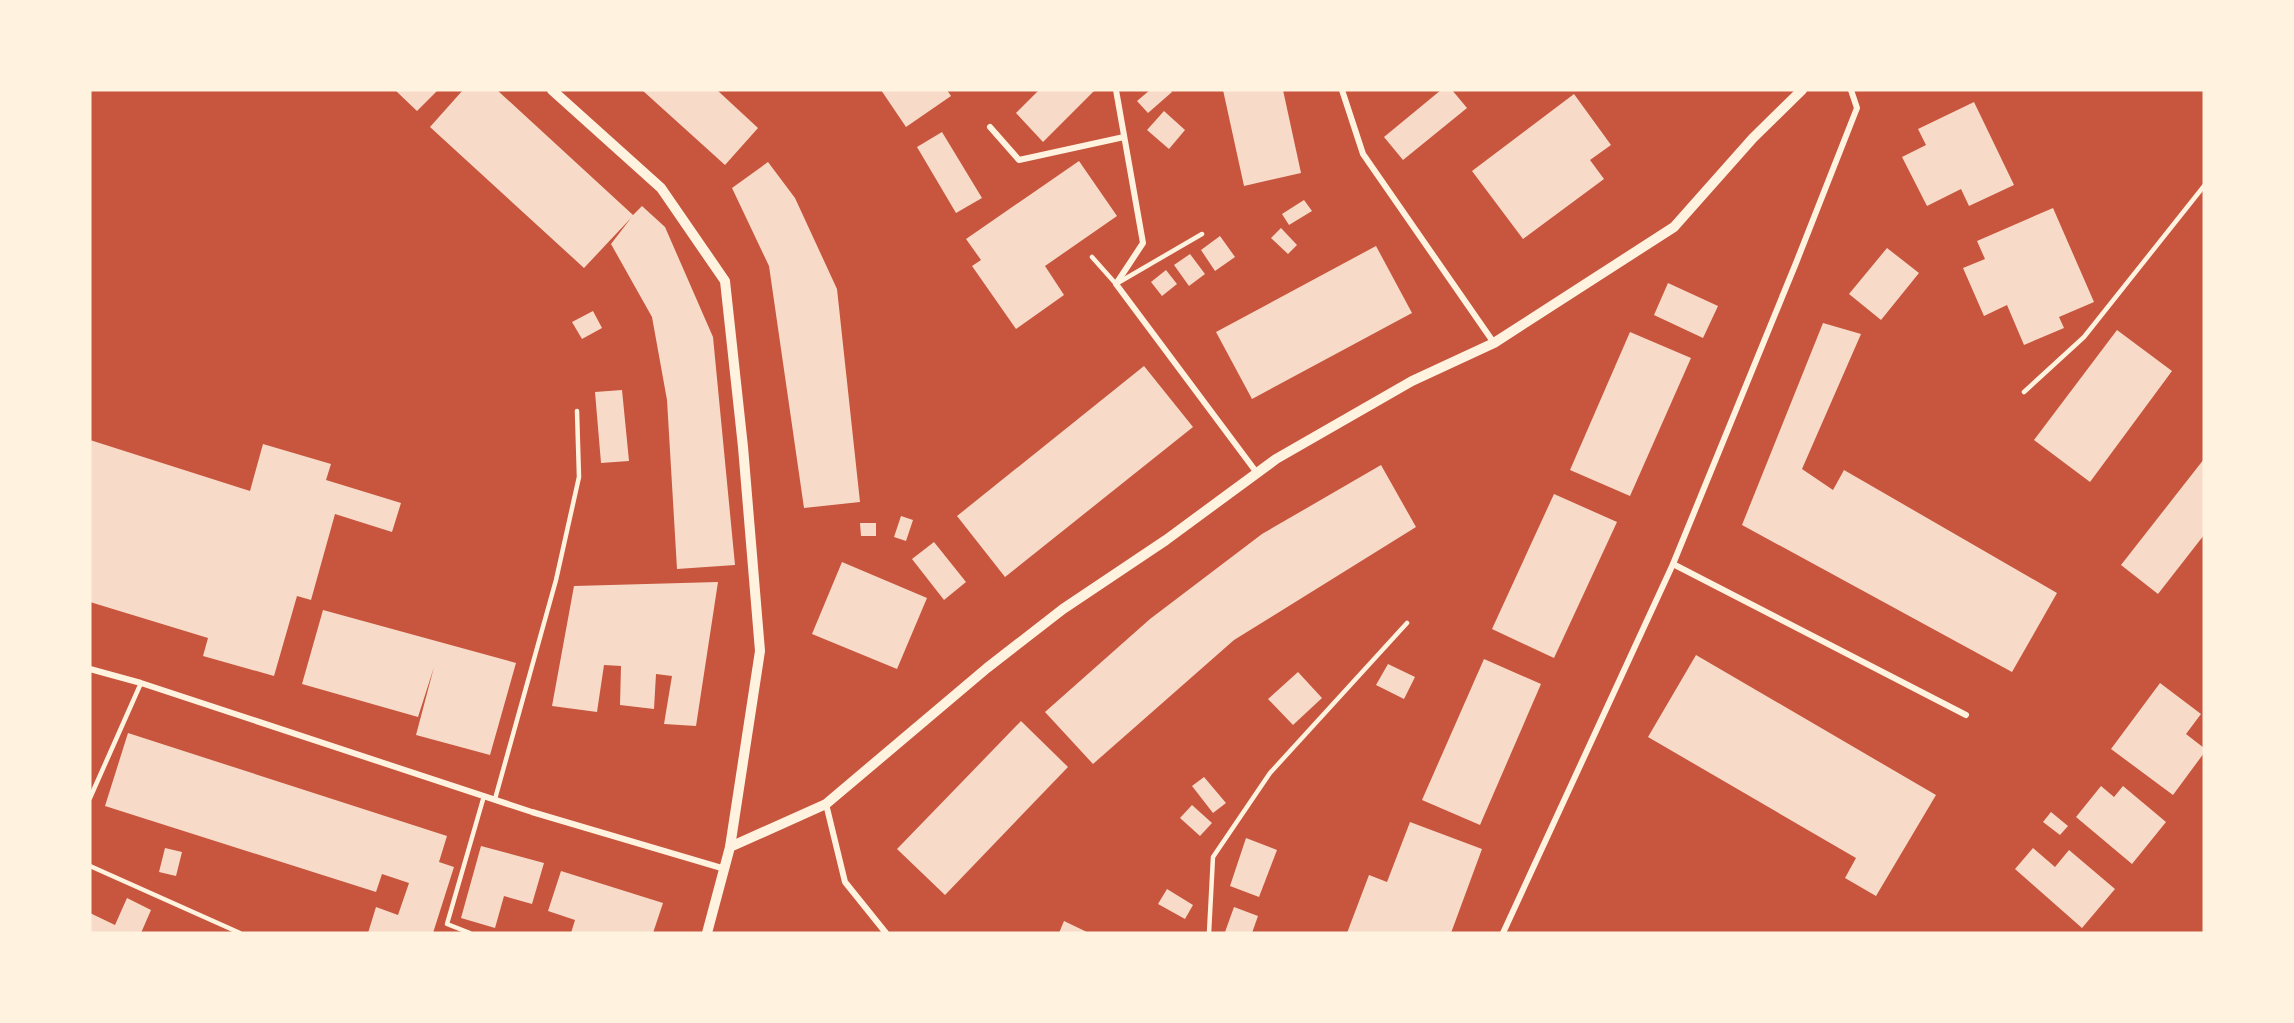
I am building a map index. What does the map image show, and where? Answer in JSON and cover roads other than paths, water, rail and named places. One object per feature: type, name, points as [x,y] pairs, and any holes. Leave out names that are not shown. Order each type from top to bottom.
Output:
[{"type":"street","points":[[552,90],[661,188],[725,281],[743,447],[760,651],[730,847],[707,933]]},
{"type":"street","points":[[1116,90],[1143,243],[1116,284],[1257,473]]},
{"type":"street","points":[[1342,90],[1363,154],[1494,343]]},
{"type":"street","points":[[730,847],[826,804],[987,668],[1063,609],[1166,540],[1276,459],[1412,381],[1494,343],[1674,227],[1753,138],[1802,90]]},
{"type":"street","points":[[1503,933],[1672,564],[1857,108],[1851,90]]},
{"type":"street","points":[[990,127],[1019,160],[1124,136]]},
{"type":"street","points":[[1672,564],[1966,715]]},
{"type":"street","points":[[90,669],[141,683],[495,800],[725,869]]},
{"type":"street","points":[[826,804],[845,882],[886,933]]},
{"type":"lane","points":[[2024,392],[2084,337],[2204,186]]},
{"type":"lane","points":[[1092,257],[1116,284],[1202,234]]},
{"type":"lane","points":[[495,800],[556,580],[579,477],[577,411]]},
{"type":"lane","points":[[1209,933],[1213,856],[1270,773],[1407,623]]},
{"type":"lane","points":[[90,798],[141,683]]},
{"type":"lane","points":[[470,933],[447,924],[484,796]]},
{"type":"lane","points":[[90,866],[240,933]]}]
